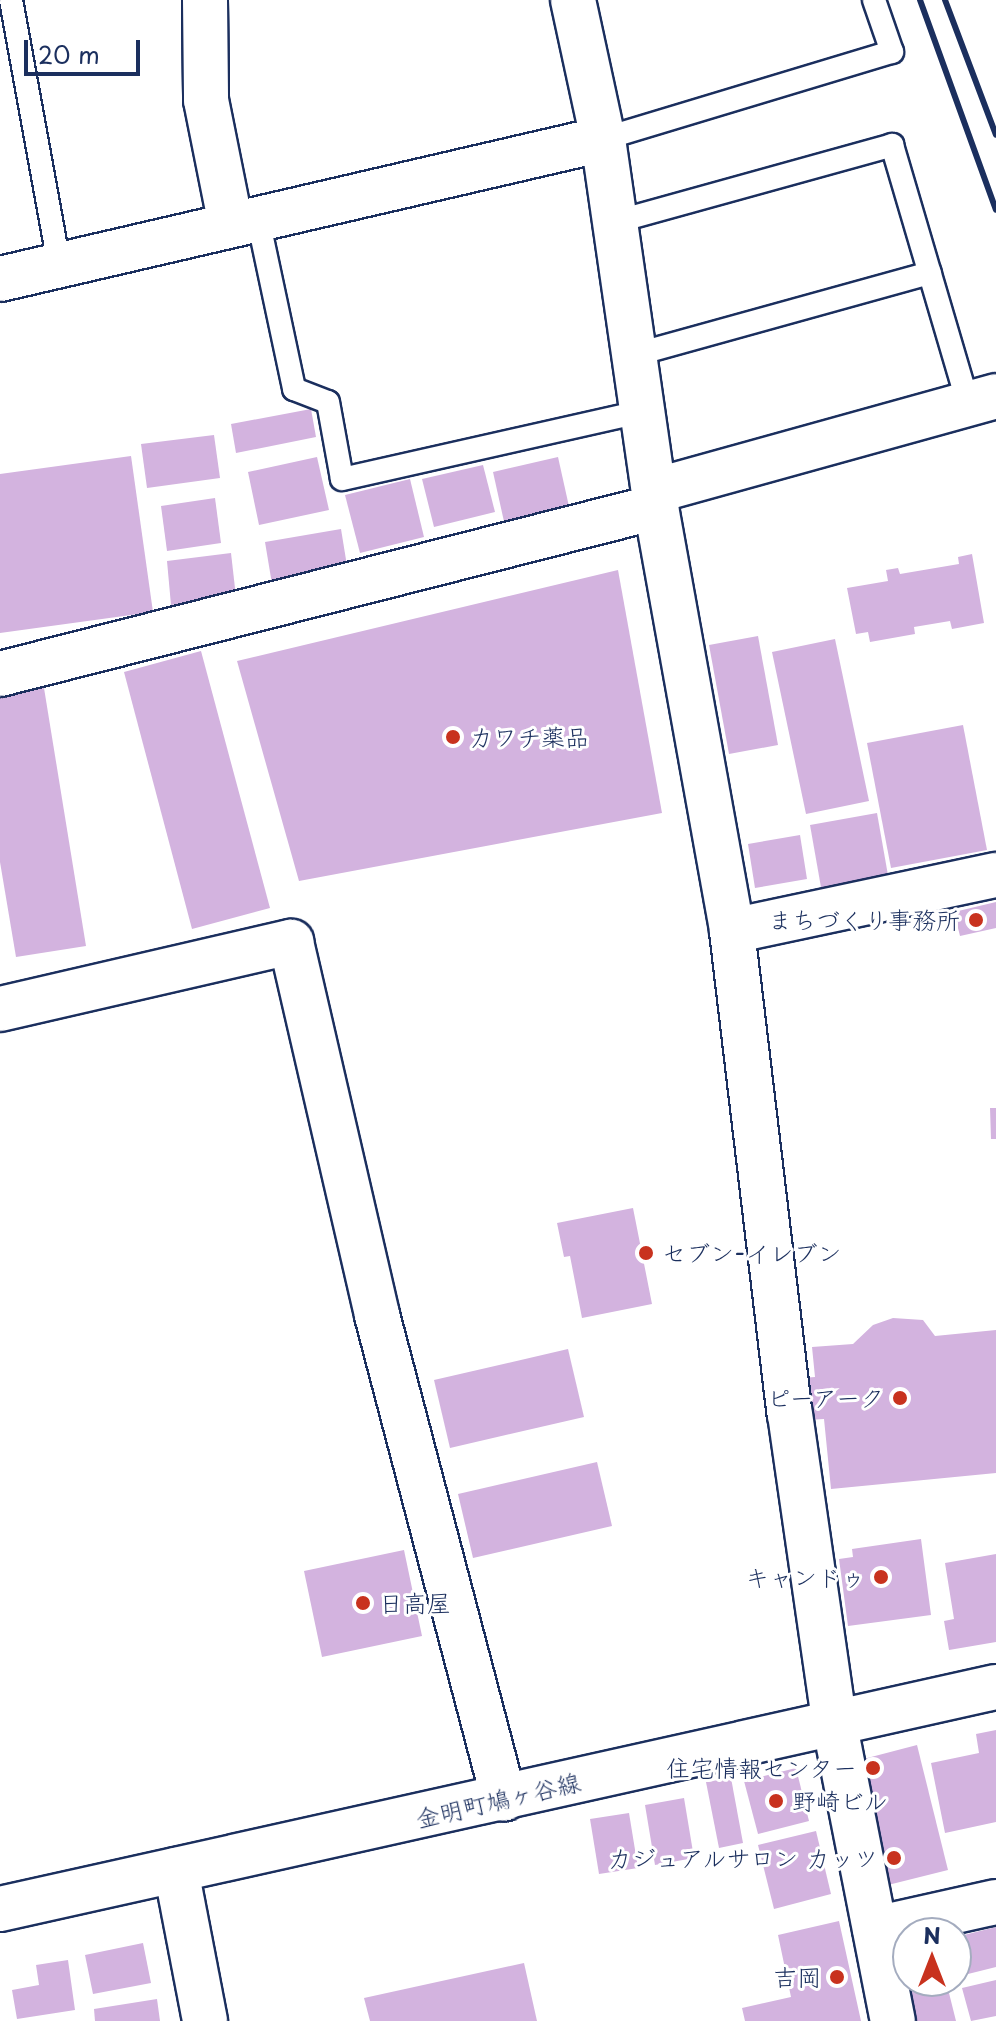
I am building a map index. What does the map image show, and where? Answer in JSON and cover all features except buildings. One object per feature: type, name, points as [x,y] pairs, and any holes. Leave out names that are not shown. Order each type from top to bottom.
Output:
[{"type":"street","points":[[205,0],[206,100],[245,222]]},
{"type":"street","points":[[573,0],[603,139],[655,499],[732,931],[790,1414],[834,1721],[893,2021]]},
{"type":"street","points":[[0,279],[603,139]]},
{"type":"street","points":[[0,674],[655,499],[982,400]]},
{"type":"street","points":[[732,931],[996,875]]},
{"type":"street","points":[[0,1009],[291,942],[377,1315],[504,1799]]},
{"type":"street","name":"金明町鳩ヶ谷線","points":[[0,1909],[996,1687]]},
{"type":"street","points":[[176,1870],[205,2021]]},
{"type":"street","points":[[875,1929],[996,1902]]},
{"type":"lane","points":[[11,0],[59,265]]},
{"type":"lane","points":[[603,139],[892,52],[874,0]]},
{"type":"lane","points":[[615,222],[892,145],[930,273],[982,400]]},
{"type":"lane","points":[[245,222],[294,389],[328,402],[342,479],[643,411]]},
{"type":"lane","points":[[634,355],[930,273]]},
{"type":"railway","points":[[920,0],[996,210]]},
{"type":"railway","points":[[945,0],[996,135]]},
{"type":"place","name":"カワチ薬品","points":[[453,737]]},
{"type":"place","name":"まちづくり事務所","points":[[976,920]]},
{"type":"place","name":"セブン-イレブン","points":[[646,1253]]},
{"type":"place","name":"ピーアーク","points":[[900,1398]]},
{"type":"place","name":"キャンドゥ","points":[[881,1577]]},
{"type":"place","name":"日高屋","points":[[363,1603]]},
{"type":"place","name":"住宅情報センター","points":[[873,1768]]},
{"type":"place","name":"野崎ビル","points":[[776,1801]]},
{"type":"place","name":"カジュアルサロン カッツ","points":[[894,1858]]},
{"type":"place","name":"吉岡","points":[[837,1977]]}]
